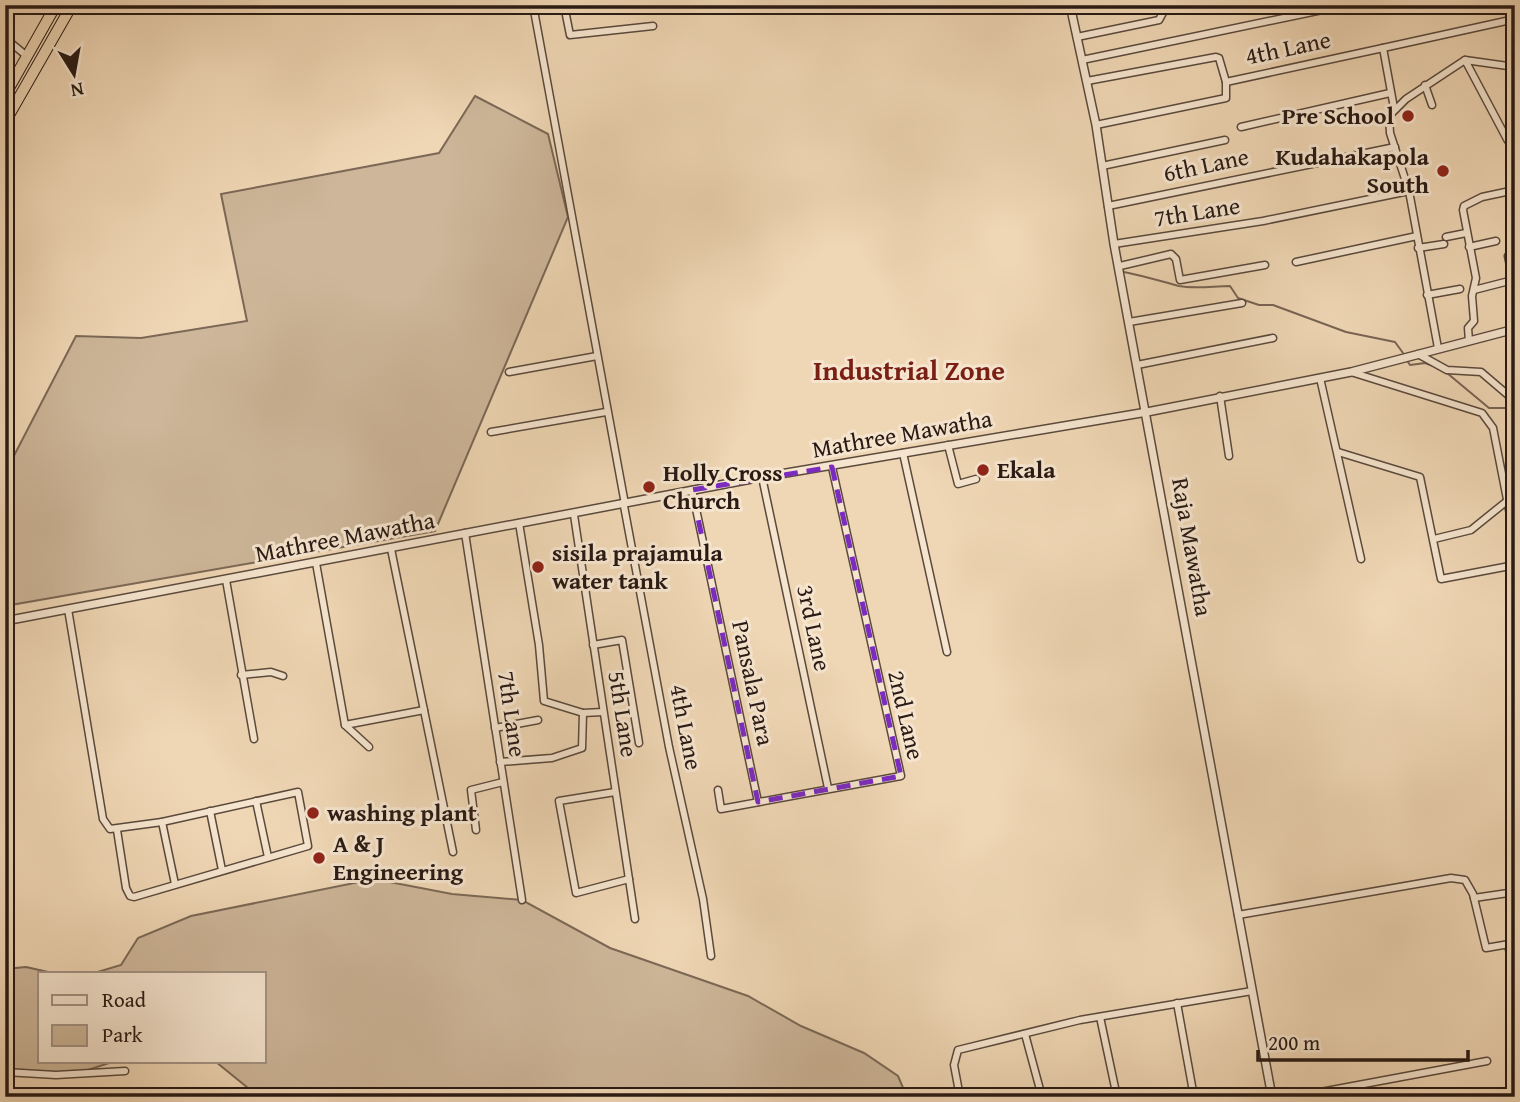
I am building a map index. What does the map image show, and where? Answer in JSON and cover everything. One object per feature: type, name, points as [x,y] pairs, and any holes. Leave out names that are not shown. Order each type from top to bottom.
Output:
[{"type":"highway","points":[[5,95],[56,5]]},
{"type":"highway","points":[[5,122],[72,5]]},
{"type":"street","name":"4th Lane","points":[[533,5],[606,412],[669,747],[703,899],[711,956]]},
{"type":"street","points":[[564,5],[569,36],[653,26]]},
{"type":"street","name":"Raja Mawatha","points":[[1070,5],[1096,125],[1114,244],[1272,1097]]},
{"type":"street","points":[[1077,37],[1159,20],[1165,9],[1177,5]]},
{"type":"street","points":[[1082,60],[1346,5]]},
{"type":"street","name":"4th Lane","points":[[1096,125],[1226,98],[1226,82],[1515,19]]},
{"type":"street","points":[[5,38],[28,57]]},
{"type":"street","points":[[1383,48],[1394,108]]},
{"type":"street","points":[[1087,81],[1216,57],[1219,58],[1226,82]]},
{"type":"street","points":[[1438,348],[1409,191],[1395,147],[1389,116],[1394,108],[1425,85],[1465,60],[1515,67]]},
{"type":"street","points":[[1465,60],[1508,141]]},
{"type":"street","points":[[1425,85],[1432,105]]},
{"type":"street","points":[[1241,127],[1391,93]]},
{"type":"street","points":[[1102,166],[1225,140]]},
{"type":"street","name":"6th Lane","points":[[1108,206],[1395,147]]},
{"type":"street","points":[[1469,341],[1468,328],[1474,321],[1476,278],[1466,233],[1465,206],[1482,197],[1515,190]]},
{"type":"street","name":"7th Lane","points":[[1114,244],[1264,221],[1409,191]]},
{"type":"street","points":[[1418,248],[1466,233]]},
{"type":"street","points":[[1296,262],[1417,236]]},
{"type":"street","points":[[1469,247],[1496,241]]},
{"type":"street","points":[[1120,266],[1171,254],[1175,259],[1180,280],[1265,265]]},
{"type":"street","points":[[1474,290],[1513,280],[1508,256]]},
{"type":"street","points":[[1427,295],[1460,289]]},
{"type":"street","points":[[1129,322],[1242,303]]},
{"type":"street","name":"Mathree Mawatha","points":[[5,621],[465,533],[574,515],[762,477],[1147,412],[1351,372],[1515,329]]},
{"type":"street","points":[[1138,365],[1273,338]]},
{"type":"street","points":[[1416,353],[1447,370],[1481,372],[1508,395]]},
{"type":"street","points":[[509,372],[597,356]]},
{"type":"street","points":[[1351,372],[1482,413],[1493,428],[1515,540]]},
{"type":"street","points":[[1320,378],[1361,559]]},
{"type":"street","points":[[1220,396],[1229,456]]},
{"type":"street","points":[[491,432],[606,412]]},
{"type":"street","points":[[948,445],[958,484],[976,479]]},
{"type":"street","points":[[1338,452],[1420,477],[1441,579],[1515,565]]},
{"type":"street","points":[[903,453],[947,652]]},
{"type":"street","name":"2nd Lane","points":[[718,790],[721,809],[901,776],[832,467]]},
{"type":"street","name":"3rd Lane","points":[[762,477],[828,788]]},
{"type":"street","name":"Pansala Para","points":[[692,490],[758,802]]},
{"type":"street","points":[[1434,539],[1471,530],[1485,516],[1507,501]]},
{"type":"street","name":"5th Lane","points":[[574,515],[635,919]]},
{"type":"street","points":[[519,523],[539,645],[544,701],[583,712],[603,712]]},
{"type":"street","name":"7th Lane","points":[[465,533],[522,900]]},
{"type":"street","points":[[391,549],[453,852]]},
{"type":"street","points":[[316,563],[345,725],[369,747]]},
{"type":"street","points":[[226,580],[254,739]]},
{"type":"street","points":[[68,609],[104,822],[110,829],[162,822],[298,792],[309,842],[306,848],[134,897],[130,896],[126,888],[117,830]]},
{"type":"street","points":[[593,645],[622,640],[639,743]]},
{"type":"street","points":[[241,675],[271,673],[283,676]]},
{"type":"street","points":[[345,725],[367,723],[424,710]]},
{"type":"street","points":[[500,762],[552,758],[582,748],[583,712]]},
{"type":"street","points":[[495,728],[538,720]]},
{"type":"street","points":[[476,830],[471,790],[503,782]]},
{"type":"street","points":[[615,792],[559,801],[576,893],[629,879]]},
{"type":"street","points":[[256,801],[268,857]]},
{"type":"street","points":[[209,811],[222,870]]},
{"type":"street","points":[[162,822],[175,884]]},
{"type":"street","points":[[1238,915],[1451,878],[1465,880],[1474,898],[1486,948],[1512,944],[1515,979]]},
{"type":"street","points":[[1474,898],[1515,892]]},
{"type":"street","points":[[960,1097],[954,1065],[958,1050],[1100,1017],[1252,991]]},
{"type":"street","points":[[1177,1003],[1194,1097]]},
{"type":"street","points":[[1100,1017],[1117,1097]]},
{"type":"street","points":[[1025,1034],[1042,1097]]},
{"type":"street","points":[[1294,1097],[1488,1061]]},
{"type":"street","points":[[5,1072],[56,1075],[125,1071]]},
{"type":"street","points":[[1501,1097],[1515,1094]]},
{"type":"highlighted area","points":[[832,467],[901,776],[758,802],[692,490]]},
{"type":"green space","points":[[475,96],[548,134],[568,217],[435,531],[5,606],[5,473],[76,336],[141,338],[247,321],[221,194],[439,153]]},
{"type":"green space","points":[[374,879],[452,894],[522,900],[610,948],[748,996],[801,1026],[864,1053],[898,1076],[907,1097],[259,1097],[218,1064],[266,1064],[266,972],[98,972],[121,965],[138,938],[191,916]]},
{"type":"green space","points":[[26,967],[48,972],[38,972],[38,1064],[106,1064],[76,1074],[5,1072],[5,969]]},
{"type":"waterway","points":[[1124,272],[1185,287],[1230,286],[1238,298],[1259,305],[1273,305],[1346,332],[1395,342],[1403,353]]},
{"type":"waterway","points":[[1408,362],[1410,365],[1425,363],[1436,367]]},
{"type":"waterway","points":[[1447,373],[1489,408],[1515,408]]},
{"type":"place","name":"Pre School","points":[[1408,116]]},
{"type":"place","name":"Kudahakapola South","points":[[1443,171]]},
{"type":"place","name":"Ekala","points":[[983,470]]},
{"type":"place","name":"Holly Cross Church","points":[[649,487]]},
{"type":"place","name":"sisila prajamula water tank","points":[[538,567]]},
{"type":"place","name":"washing plant","points":[[313,813]]},
{"type":"place","name":"A & J Engineering","points":[[319,858]]},
{"type":"district","name":"Industrial Zone","points":[[909,370]]}]
